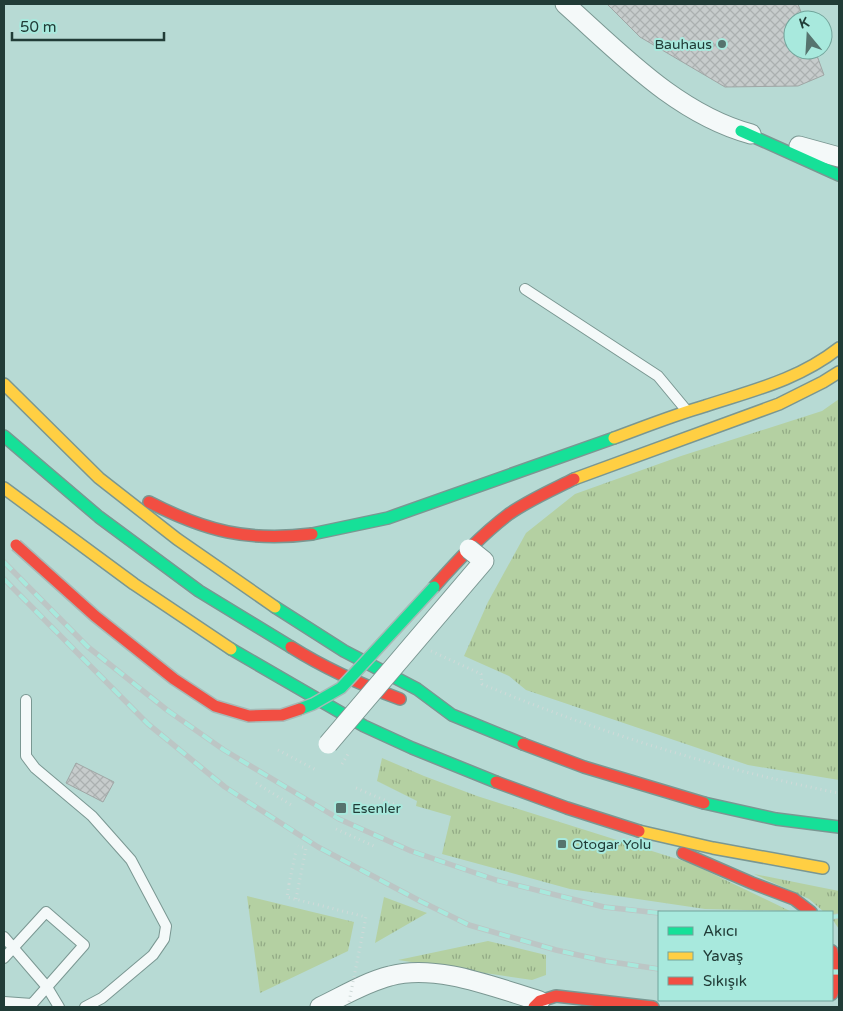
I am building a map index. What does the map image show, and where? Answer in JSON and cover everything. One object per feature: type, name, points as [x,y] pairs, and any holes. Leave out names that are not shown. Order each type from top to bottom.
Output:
[{"type":"main road","points":[[741,131],[839,175]]},
{"type":"main road","points":[[13,542],[95,616],[174,679],[216,706],[249,716],[282,715],[313,704],[335,692],[357,673],[469,549],[521,507],[574,479],[658,449],[691,422],[818,364],[839,348]]},
{"type":"main road","points":[[74,452],[124,487],[163,510],[200,526],[253,538],[297,537],[341,530],[388,518],[691,422],[779,404],[815,387],[839,372]]},
{"type":"main road","points":[[4,384],[99,478],[177,539],[297,622],[344,651],[417,689],[452,715]]},
{"type":"main road","points":[[4,436],[99,517],[199,591],[318,664],[370,688],[452,715],[584,768],[688,799],[776,819],[839,827]]},
{"type":"main road","points":[[4,488],[126,580],[185,619],[248,660],[365,726],[424,753],[553,804],[638,830],[705,846],[823,868]]},
{"type":"main road","points":[[638,830],[668,846],[737,877],[794,899],[810,911]]},
{"type":"main road","points":[[833,958],[836,981],[833,990]]},
{"type":"main road","points":[[541,1005],[556,996],[653,1007]]},
{"type":"street","points":[[565,4],[666,91],[703,113],[741,131],[839,157]]},
{"type":"street","points":[[328,744],[484,561],[469,549]]},
{"type":"street","points":[[320,1007],[391,975],[426,972],[454,976],[541,1005]]},
{"type":"lane","points":[[525,290],[658,376],[691,422]]},
{"type":"lane","points":[[26,700],[26,756],[35,768],[92,816],[131,860],[166,926],[164,940],[153,955],[102,998],[85,1007]]},
{"type":"lane","points":[[4,958],[46,912],[84,945],[32,1004],[4,1002]]},
{"type":"lane","points":[[4,937],[47,987],[59,1007]]},
{"type":"path","points":[[414,643],[481,674],[482,684],[560,715],[719,766],[839,793]]},
{"type":"path","points":[[278,750],[316,770]]},
{"type":"path","points":[[256,783],[293,806]]},
{"type":"path","points":[[356,788],[396,805]]},
{"type":"path","points":[[336,829],[376,847]]},
{"type":"path","points":[[296,899],[306,848],[298,846]]},
{"type":"path","points":[[296,851],[287,896],[366,916],[348,1007]]},
{"type":"green space","points":[[839,399],[839,780],[748,765],[526,690],[509,676],[464,656],[488,602],[526,533],[575,494],[681,456],[822,411]]},
{"type":"green space","points":[[382,758],[477,796],[690,863],[790,911],[705,909],[570,889],[442,854],[451,816],[416,806],[417,801],[377,781]]},
{"type":"green space","points":[[754,874],[839,891],[839,929],[833,920],[833,911],[823,911],[809,899]]},
{"type":"green space","points":[[247,896],[354,922],[348,951],[260,993]]},
{"type":"green space","points":[[384,897],[427,913],[375,943]]},
{"type":"green space","points":[[488,941],[546,955],[546,975],[532,980],[398,960]]},
{"type":"building","name":"Bauhaus","points":[[607,4],[798,4],[800,10],[783,10],[783,60],[819,60],[824,75],[798,86],[725,87],[640,37]]},
{"type":"building","points":[[76,763],[114,782],[103,802],[66,783]]},
{"type":"railway","points":[[4,562],[88,647],[167,710],[224,750],[339,819],[411,851],[496,880],[604,907],[658,913]]},
{"type":"railway","points":[[4,579],[148,724],[225,787],[318,847],[469,925],[556,950],[605,961],[658,969]]},
{"type":"railway","points":[[833,917],[839,916]]},
{"type":"railway","points":[[833,972],[839,972]]},
{"type":"traffic: fast","points":[[741,131],[839,175]]},
{"type":"traffic: fast","points":[[4,436],[99,517],[199,591],[291,647]]},
{"type":"traffic: fast","points":[[312,534],[388,518],[614,438]]},
{"type":"traffic: fast","points":[[300,709],[341,688],[434,587]]},
{"type":"traffic: fast","points":[[275,607],[344,651],[417,689],[452,715],[523,744]]},
{"type":"traffic: fast","points":[[231,649],[364,726],[412,748],[496,782]]},
{"type":"traffic: fast","points":[[704,803],[776,819],[839,827]]},
{"type":"traffic: slow","points":[[614,438],[682,413],[775,383],[808,368],[839,348]]},
{"type":"traffic: slow","points":[[574,479],[779,404],[839,372]]},
{"type":"traffic: slow","points":[[4,384],[99,478],[177,539],[275,607]]},
{"type":"traffic: slow","points":[[4,488],[134,584],[231,649]]},
{"type":"traffic: slow","points":[[639,831],[713,848],[823,868]]},
{"type":"traffic: jam","points":[[434,587],[479,539],[509,514],[574,479]]},
{"type":"traffic: jam","points":[[149,502],[189,520],[228,532],[267,536],[312,534]]},
{"type":"traffic: jam","points":[[16,545],[95,616],[174,679],[215,706],[249,716],[282,715],[300,709]]},
{"type":"traffic: jam","points":[[291,647],[344,676],[400,699]]},
{"type":"traffic: jam","points":[[523,744],[584,767],[704,803]]},
{"type":"traffic: jam","points":[[496,782],[567,808],[639,831]]},
{"type":"traffic: jam","points":[[683,853],[794,899],[810,911]]},
{"type":"traffic: jam","points":[[833,958],[836,981],[833,991]]},
{"type":"traffic: jam","points":[[534,1007],[540,1001],[556,996],[653,1007]]},
{"type":"place","name":"Bauhaus","points":[[722,44]]},
{"type":"place","name":"Esenler","points":[[341,808]]},
{"type":"place","name":"Otogar Yolu","points":[[562,844]]}]
